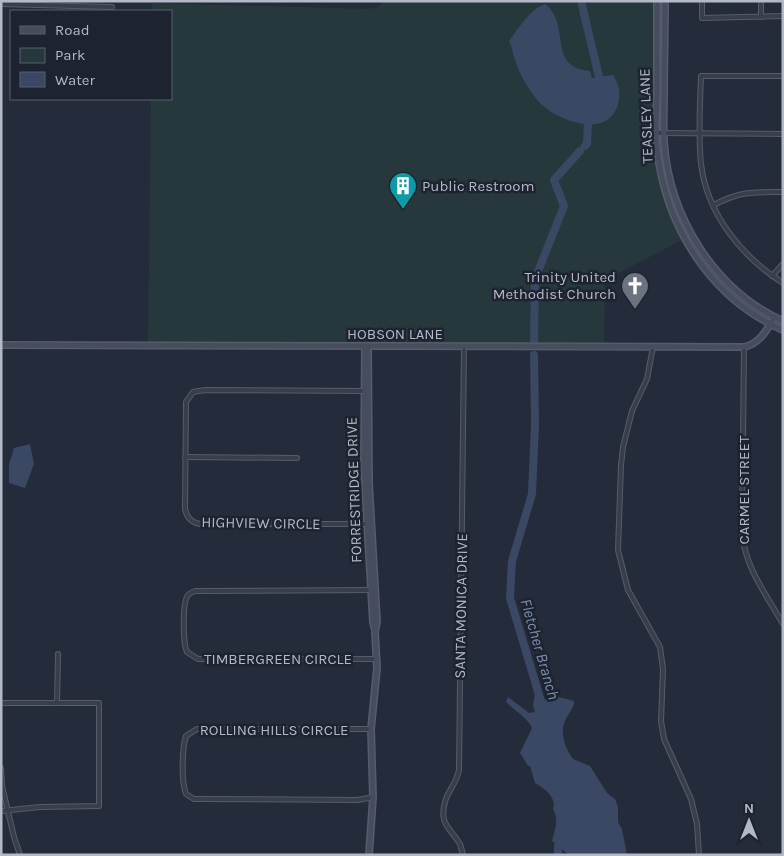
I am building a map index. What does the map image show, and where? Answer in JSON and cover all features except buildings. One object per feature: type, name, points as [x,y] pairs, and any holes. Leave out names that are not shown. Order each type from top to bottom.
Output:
[{"type":"street","name":"TEASLEY LANE","points":[[657,1],[657,133],[659,164],[670,208],[684,239],[703,268],[729,295],[752,313],[770,325],[783,330]]},
{"type":"street","name":"TEASLEY LANE","points":[[665,1],[664,133],[666,159],[675,196],[698,245],[716,270],[748,300],[774,318],[783,321]]},
{"type":"street","points":[[702,1],[702,18],[783,16]]},
{"type":"street","points":[[761,1],[761,17]]},
{"type":"street","points":[[1,4],[112,7]]},
{"type":"street","points":[[783,76],[701,76],[700,134],[701,165],[714,205],[726,229],[755,263],[783,283]]},
{"type":"street","points":[[657,133],[783,134]]},
{"type":"street","points":[[714,205],[744,193],[783,192]]},
{"type":"street","points":[[772,276],[783,264]]},
{"type":"street","points":[[744,347],[754,344],[763,335],[774,318]]},
{"type":"street","name":"HOBSON LANE","points":[[1,345],[744,347]]},
{"type":"street","name":"FORRESTRIDGE DRIVE","points":[[366,346],[364,466],[373,590],[373,623],[376,632],[377,659],[371,729],[374,797],[369,855]]},
{"type":"street","name":"SANTA MONICA DRIVE","points":[[463,855],[460,844],[447,828],[443,817],[445,800],[457,781],[459,770],[464,347]]},
{"type":"street","points":[[653,347],[647,379],[632,411],[623,447],[618,550],[628,590],[660,647],[663,669],[662,721],[664,739],[691,799],[697,824],[699,855]]},
{"type":"street","name":"CARMEL STREET","points":[[744,347],[742,534],[744,549],[750,567],[783,624]]},
{"type":"street","name":"HIGHVIEW CIRCLE","points":[[366,391],[205,390],[192,392],[186,402],[185,509],[188,518],[196,523],[369,524]]},
{"type":"street","points":[[185,457],[297,458]]},
{"type":"street","name":"TIMBERGREEN CIRCLE","points":[[373,590],[195,591],[188,595],[184,604],[184,644],[187,652],[198,659],[377,659]]},
{"type":"street","points":[[57,703],[58,654]]},
{"type":"street","points":[[1,703],[99,703],[99,806],[40,807],[1,811]]},
{"type":"street","name":"ROLLING HILLS CIRCLE","points":[[371,729],[197,729],[189,732],[184,743],[184,786],[186,794],[199,799],[358,800],[374,797]]},
{"type":"street","points":[[1,768],[2,786],[20,855]]},
{"type":"green space","points":[[384,1],[656,1],[657,133],[661,173],[684,239],[605,280],[604,345],[148,343],[151,100],[172,100],[172,10],[152,10],[152,3],[368,9],[379,7]]},
{"type":"water","points":[[545,4],[553,13],[557,23],[561,44],[568,62],[577,68],[590,71],[592,78],[613,75],[618,85],[618,104],[613,115],[604,122],[582,124],[558,116],[540,103],[520,74],[509,41],[529,15]]},
{"type":"water","points":[[30,444],[34,464],[25,488],[9,483],[9,464],[14,448]]},
{"type":"water","points":[[535,694],[545,700],[556,697],[574,701],[564,724],[565,745],[573,759],[590,766],[607,793],[615,799],[618,807],[618,822],[622,829],[627,855],[569,855],[552,841],[556,821],[553,801],[546,790],[535,783],[530,766],[528,766],[520,753],[532,728],[524,717],[506,702],[508,697],[529,713],[535,712],[533,705]]},
{"type":"waterway","name":"Fletcher Branch","points":[[581,1],[600,81],[598,87]]},
{"type":"waterway","name":"Fletcher Branch","points":[[585,146],[587,144],[590,115]]},
{"type":"waterway","name":"Fletcher Branch","points":[[534,341],[535,279],[564,206],[554,180],[580,151]]},
{"type":"waterway","name":"Fletcher Branch","points":[[534,355],[535,424],[532,494],[512,561],[510,598],[542,705]]},
{"type":"waterway","name":"Fletcher Branch","points":[[558,855],[558,846],[564,838]]},
{"type":"place","name":"Public Restroom","points":[[403,210]]},
{"type":"place","name":"Trinity United Methodist Church","points":[[635,310]]}]
